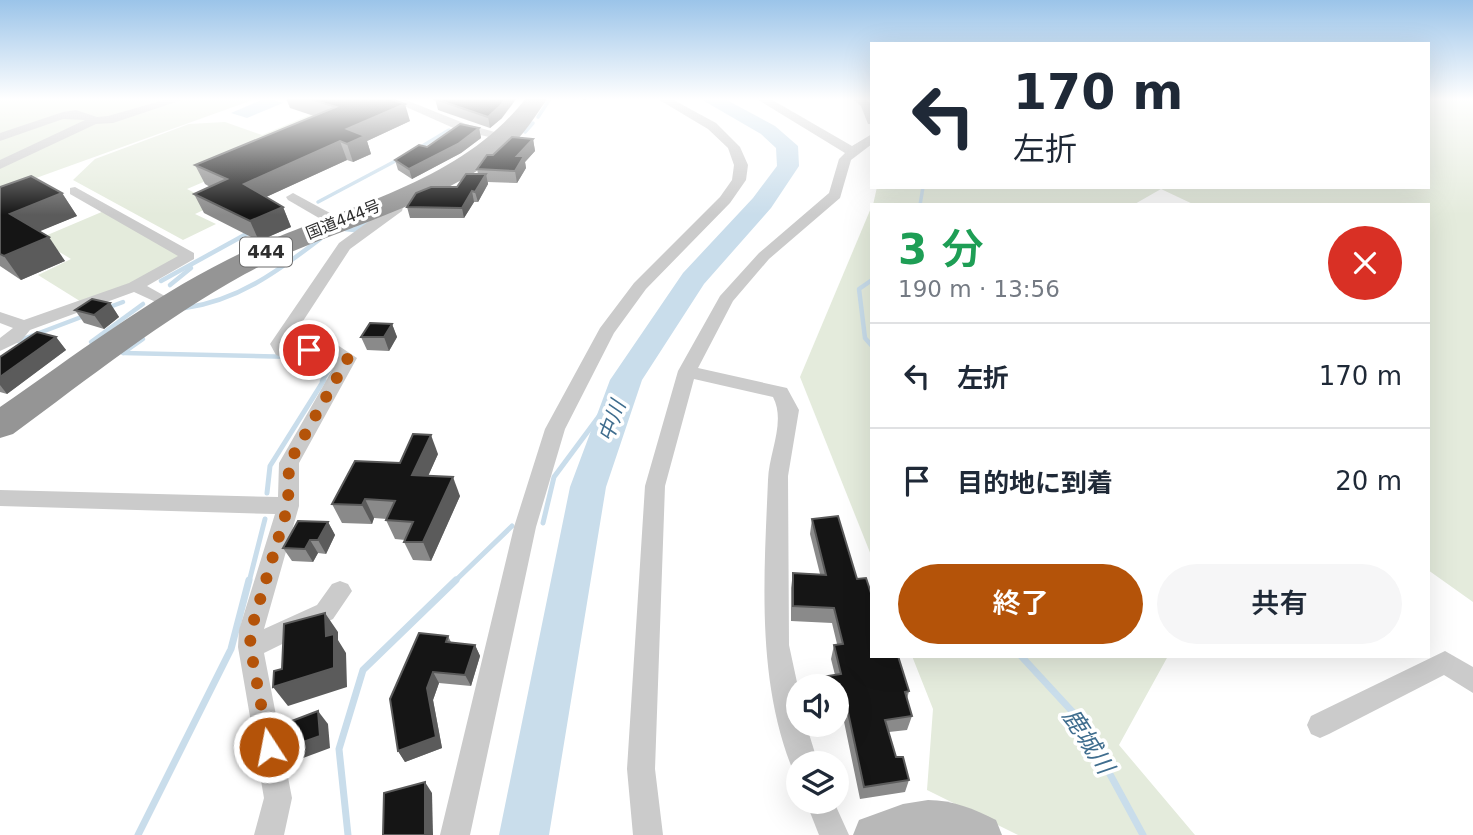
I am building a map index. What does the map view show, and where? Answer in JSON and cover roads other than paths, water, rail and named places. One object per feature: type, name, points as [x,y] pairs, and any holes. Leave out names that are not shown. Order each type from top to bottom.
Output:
[{"type":"highway","name":"国道444号","points":[[0,425],[171,304],[240,265],[460,169],[506,137]]},
{"type":"street","points":[[0,165],[60,137]]},
{"type":"street","points":[[455,835],[525,527],[555,429],[606,332],[640,286],[726,200],[739,180],[741,165],[734,147],[724,137]]},
{"type":"street","points":[[828,137],[853,152]]},
{"type":"street","points":[[648,835],[641,769],[655,486],[687,371],[726,299],[764,256],[835,195],[845,159],[870,139]]},
{"type":"street","points":[[0,345],[16,337],[24,326],[135,286],[189,256],[75,191]]},
{"type":"street","points":[[293,197],[336,222]]},
{"type":"street","points":[[268,835],[278,798],[250,646],[251,630],[288,506],[289,463],[348,358],[336,350],[282,351],[279,344],[344,246],[397,208],[399,197]]},
{"type":"street","points":[[135,286],[171,304]]},
{"type":"street","points":[[0,317],[24,326]]},
{"type":"street","points":[[687,371],[780,392],[789,410],[778,476],[776,645],[799,751]]},
{"type":"street","points":[[0,498],[288,506]]},
{"type":"street","points":[[250,646],[325,612],[340,591]]},
{"type":"street","points":[[1320,725],[1445,662],[1473,681]]},
{"type":"street","points":[[825,814],[834,835]]},
{"type":"street","points":[[883,833],[928,819],[960,823],[981,835]]},
{"type":"waterway","points":[[419,148],[437,137]]},
{"type":"waterway","name":"中川","points":[[524,835],[588,487],[626,380],[693,279],[762,203],[788,166],[787,146],[776,137]]},
{"type":"waterway","points":[[318,202],[401,158]]},
{"type":"waterway","name":"鹿城川","points":[[920,203],[923,189]]},
{"type":"waterway","points":[[365,223],[370,220]]},
{"type":"waterway","points":[[345,229],[354,230],[368,222]]},
{"type":"waterway","points":[[161,281],[250,232]]},
{"type":"waterway","points":[[185,308],[240,291],[273,273],[320,239]]},
{"type":"waterway","points":[[170,285],[191,268]]},
{"type":"waterway","name":"鹿城川","points":[[870,281],[859,289],[865,338],[870,344]]},
{"type":"waterway","points":[[107,308],[123,302]]},
{"type":"waterway","points":[[91,342],[143,304]]},
{"type":"waterway","points":[[18,341],[84,316]]},
{"type":"waterway","points":[[143,339],[123,353],[337,358],[322,381]]},
{"type":"waterway","points":[[267,493],[270,466],[324,380]]},
{"type":"waterway","points":[[543,523],[554,477],[626,380]]},
{"type":"waterway","points":[[249,582],[265,519]]},
{"type":"waterway","points":[[454,582],[512,526]]},
{"type":"waterway","points":[[138,835],[231,649],[249,580]]},
{"type":"waterway","points":[[348,835],[339,749],[363,670],[456,580]]},
{"type":"waterway","name":"鹿城川","points":[[1023,658],[1081,721],[1143,835]]}]
